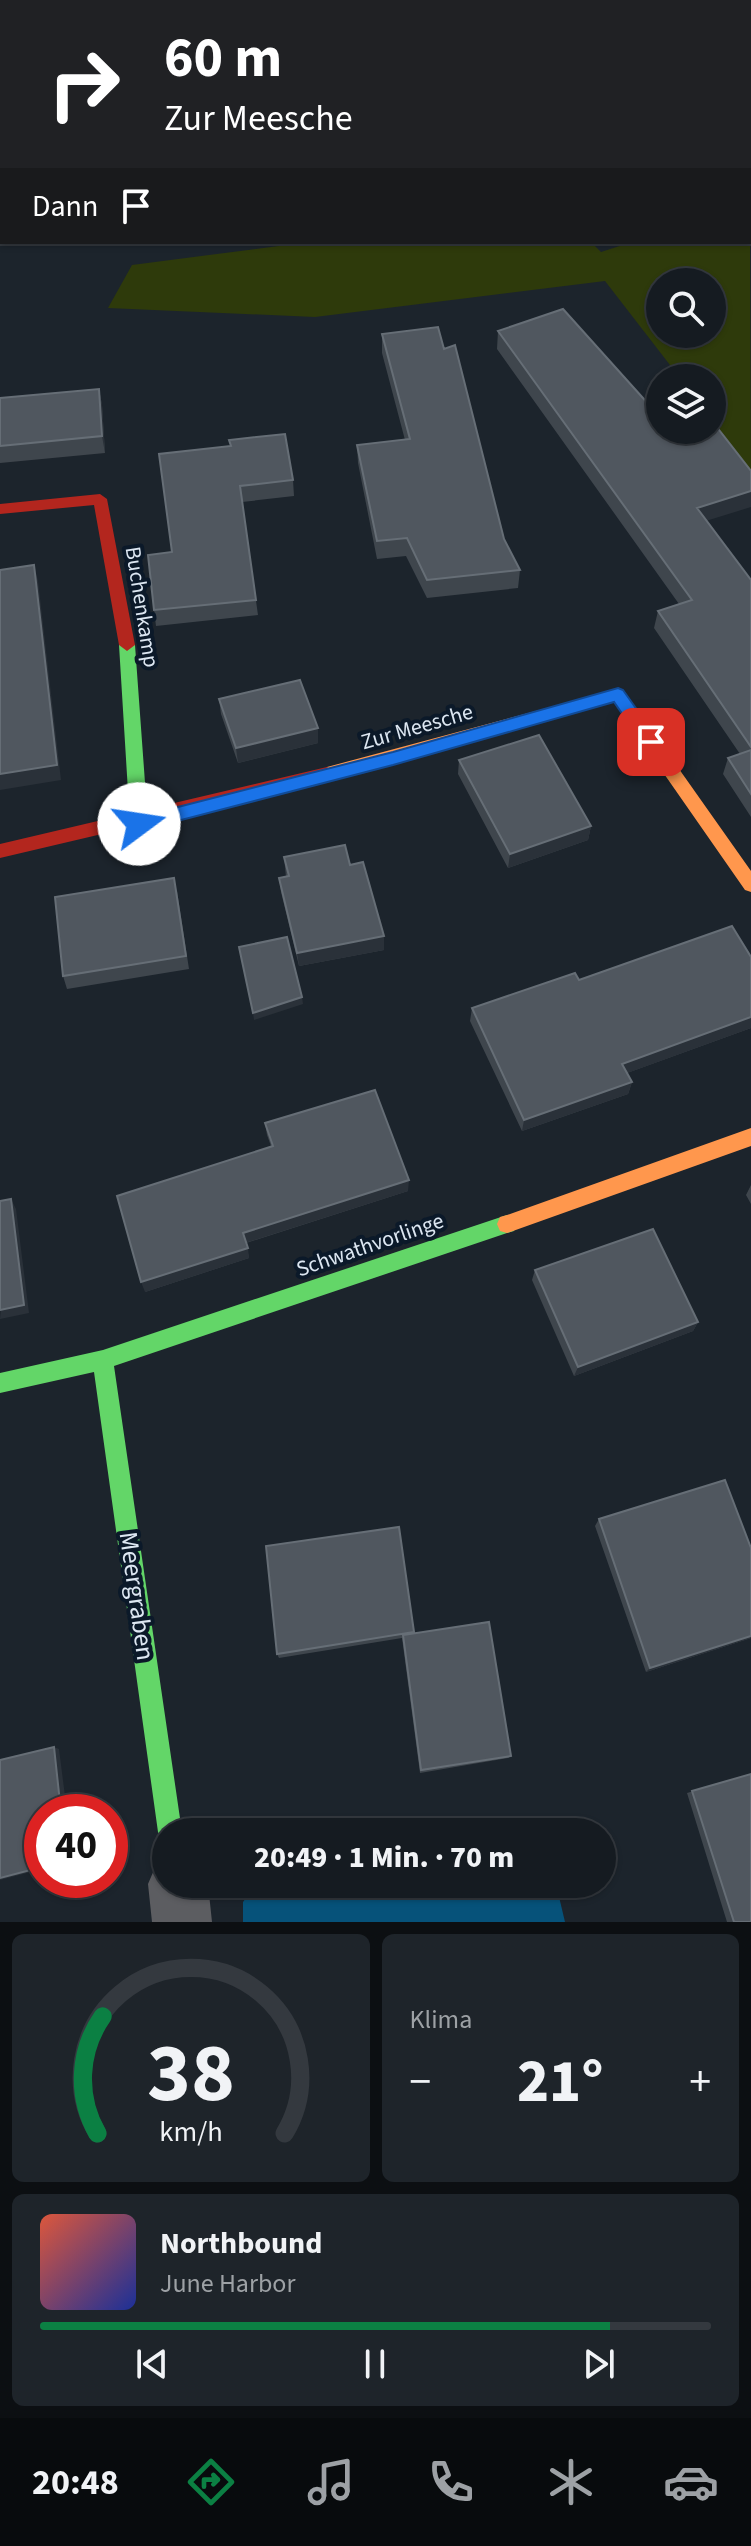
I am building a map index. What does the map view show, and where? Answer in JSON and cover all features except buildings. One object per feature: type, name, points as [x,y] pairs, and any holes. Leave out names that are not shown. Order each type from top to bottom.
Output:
[{"type":"street","name":"Buchenkamp","points":[[0,509],[100,499],[126,635],[139,824]]},
{"type":"street","name":"Zur Meesche","points":[[0,851],[139,824],[393,759],[618,695],[751,885]]},
{"type":"street","name":"Schwathvorlinge","points":[[0,1383],[103,1360],[476,1235],[751,1137]]},
{"type":"street","name":"Meergraben","points":[[103,1360],[168,1818]]},
{"type":"street","points":[[179,1898],[182,1922]]},
{"type":"green space","points":[[294,244],[593,244],[601,252],[626,244],[750,244],[751,471],[726,438],[726,364],[669,364],[657,348],[726,348],[726,268],[646,268],[646,334],[605,281],[315,317],[108,308],[132,265]]},
{"type":"water","points":[[246,1898],[559,1898],[565,1922],[243,1922]]},
{"type":"traffic: fast","points":[[127,645],[139,824]]},
{"type":"traffic: fast","points":[[0,1383],[103,1360],[507,1224]]},
{"type":"traffic: fast","points":[[103,1360],[168,1818]]},
{"type":"traffic: slow","points":[[327,774],[618,695],[751,885]]},
{"type":"traffic: slow","points":[[507,1224],[751,1137]]},
{"type":"traffic: jam","points":[[0,509],[100,499],[127,645]]},
{"type":"traffic: jam","points":[[0,851],[327,774]]},
{"type":"route","points":[[139,824],[393,759],[618,695],[651,742]]}]
